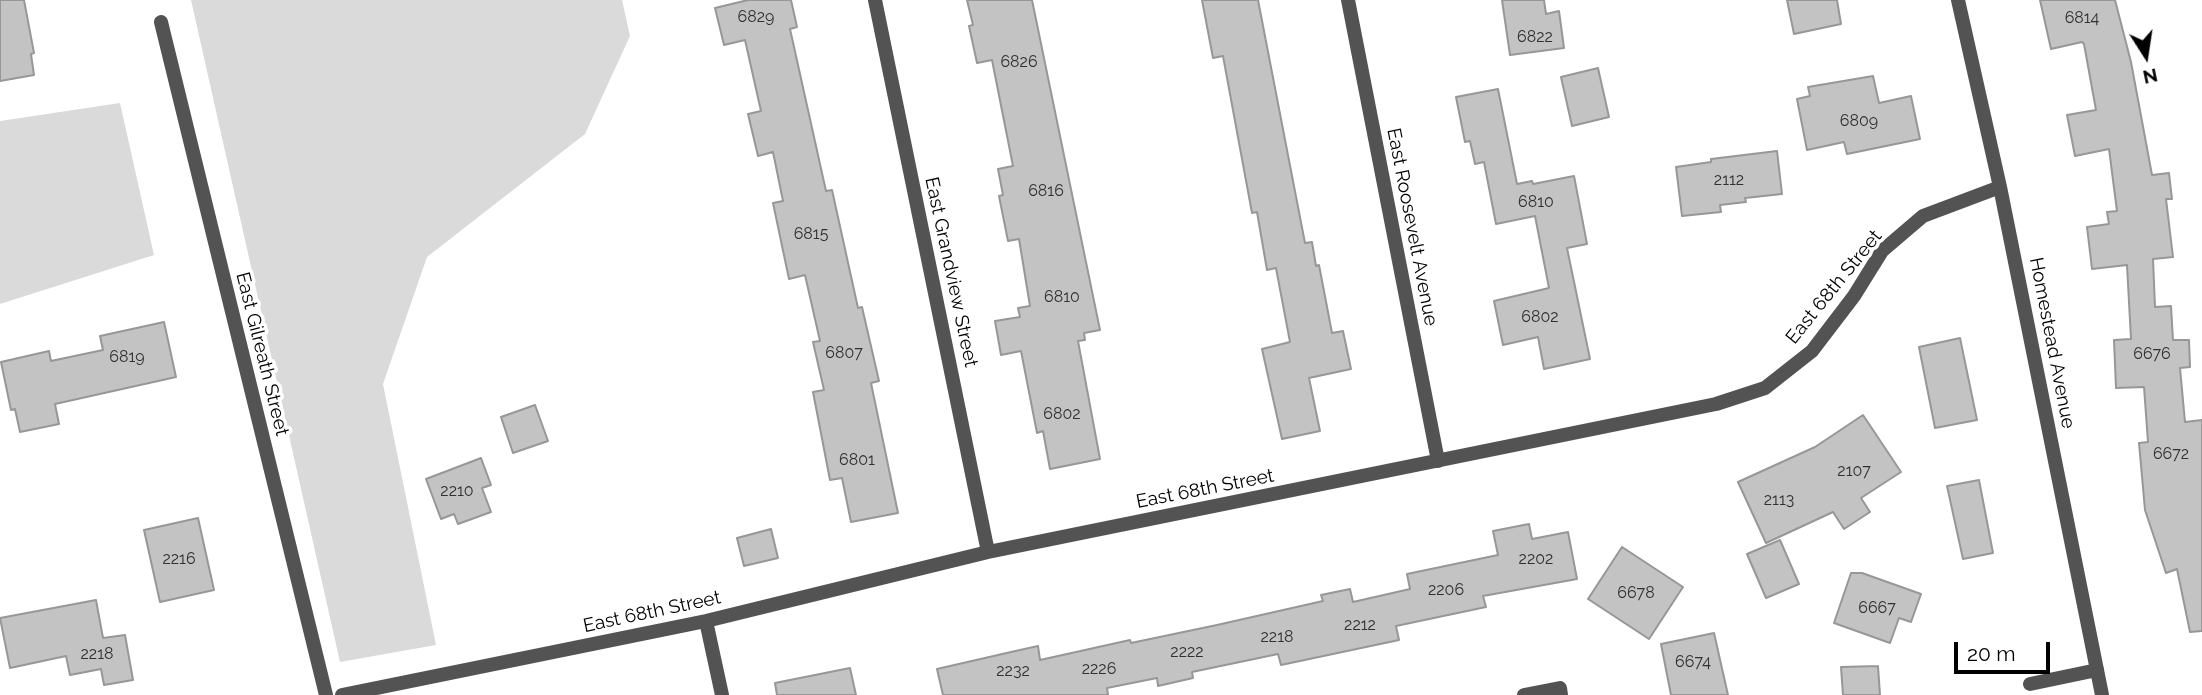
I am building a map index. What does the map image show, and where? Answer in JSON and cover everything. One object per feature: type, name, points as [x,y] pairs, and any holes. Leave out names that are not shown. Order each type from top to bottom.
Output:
[{"type":"street","name":"East Grandview Street","points":[[875,0],[988,552]]},
{"type":"street","name":"East Roosevelt Avenue","points":[[1348,0],[1438,461]]},
{"type":"street","name":"Homestead Avenue","points":[[1958,0],[2000,187],[2102,695]]},
{"type":"street","name":"East Gilreath Street","points":[[161,22],[326,695]]},
{"type":"street","name":"East 68th Street","points":[[342,695],[706,621],[988,552],[1716,404],[1765,388],[1812,351],[1854,296],[1882,251],[1923,216],[2000,187]]},
{"type":"street","points":[[706,621],[722,695]]},
{"type":"street","points":[[2030,684],[2097,670]]},
{"type":"street","points":[[1524,695],[1560,691]]},
{"type":"shaded area","points":[[191,0],[622,0],[630,36],[585,134],[427,257],[383,384],[436,645],[340,662]]},
{"type":"shaded area","points":[[120,103],[154,255],[0,304],[0,121]]},
{"type":"building","points":[[0,0],[24,0],[34,53],[31,54],[34,75],[0,81]]},
{"type":"building","points":[[748,0],[791,0],[797,27],[790,29],[826,191],[832,190],[858,308],[862,307],[879,381],[871,383],[898,513],[851,522],[842,478],[830,480],[813,392],[824,390],[813,342],[820,341],[805,275],[789,279],[773,203],[783,201],[773,152],[758,156],[748,114],[761,111],[745,40],[724,45],[715,8]]},
{"type":"building","points":[[967,0],[1032,0],[1100,330],[1084,333],[1085,340],[1078,341],[1100,459],[1050,469],[1043,431],[1037,433],[1021,351],[1001,355],[995,321],[1020,317],[1018,308],[1030,306],[1019,239],[1008,241],[999,196],[1003,195],[998,169],[1013,166],[992,60],[977,63],[969,26],[973,25]]},
{"type":"building","points":[[1202,0],[1258,0],[1305,243],[1312,242],[1332,333],[1343,331],[1351,369],[1309,378],[1320,431],[1282,439],[1262,349],[1290,342],[1276,268],[1267,270],[1257,212],[1252,213],[1223,56],[1213,58]]},
{"type":"building","points":[[1502,0],[1544,0],[1546,14],[1559,11],[1564,48],[1510,55]]},
{"type":"building","points":[[1787,0],[1837,0],[1841,24],[1794,34]]},
{"type":"building","points":[[2040,0],[2115,0],[2131,62],[2152,175],[2169,173],[2172,199],[2166,199],[2173,257],[2153,259],[2155,307],[2171,306],[2173,340],[2189,340],[2190,367],[2180,368],[2185,422],[2202,420],[2202,631],[2190,632],[2177,569],[2166,573],[2145,510],[2139,443],[2148,442],[2144,387],[2116,388],[2114,340],[2131,339],[2127,265],[2092,269],[2087,227],[2109,224],[2107,212],[2117,211],[2109,149],[2075,156],[2067,115],[2096,110],[2084,44],[2082,42],[2051,49]]},
{"type":"building","points":[[1598,68],[1609,117],[1572,126],[1561,77]]},
{"type":"building","points":[[1873,76],[1879,103],[1911,96],[1920,139],[1847,154],[1844,142],[1807,150],[1797,99],[1810,96],[1808,87]]},
{"type":"building","points":[[1498,89],[1517,184],[1532,181],[1533,184],[1574,176],[1587,244],[1567,248],[1590,359],[1544,369],[1538,337],[1503,345],[1494,301],[1549,288],[1535,216],[1496,224],[1484,162],[1475,164],[1470,141],[1465,142],[1456,97]]},
{"type":"building","points":[[1777,151],[1782,194],[1745,198],[1746,202],[1720,205],[1721,212],[1682,216],[1676,167],[1711,162],[1711,159]]},
{"type":"building","points":[[164,322],[176,377],[55,404],[59,424],[20,432],[15,409],[11,410],[1,362],[49,351],[51,361],[103,350],[100,336]]},
{"type":"building","points":[[1960,338],[1977,420],[1935,428],[1919,347]]},
{"type":"building","points":[[535,405],[548,441],[513,453],[501,417]]},
{"type":"building","points":[[1863,415],[1901,472],[1861,498],[1870,512],[1844,529],[1833,512],[1766,543],[1738,482],[1815,447]]},
{"type":"building","points":[[481,458],[491,485],[482,488],[491,512],[458,524],[454,514],[441,519],[426,479]]},
{"type":"building","points":[[1979,480],[1993,553],[1963,559],[1947,486]]},
{"type":"building","points":[[198,518],[214,590],[160,602],[144,530]]},
{"type":"building","points":[[1529,524],[1532,539],[1568,532],[1577,579],[1483,596],[1486,607],[1396,626],[1399,640],[1281,665],[1278,654],[1192,672],[1193,678],[1158,686],[1157,678],[1107,688],[1108,695],[943,695],[937,669],[1011,652],[1038,646],[1040,660],[1323,601],[1321,595],[1350,589],[1353,602],[1410,589],[1407,574],[1498,555],[1493,531]]},
{"type":"building","points":[[771,529],[778,558],[744,566],[737,538]]},
{"type":"building","points":[[1780,540],[1799,584],[1766,598],[1747,554]]},
{"type":"building","points":[[1622,547],[1683,587],[1649,639],[1588,599]]},
{"type":"building","points":[[1851,573],[1862,573],[1921,594],[1911,622],[1899,618],[1890,643],[1834,623]]},
{"type":"building","points":[[96,600],[103,638],[125,635],[133,680],[104,685],[101,669],[70,675],[66,656],[10,668],[0,618]]},
{"type":"building","points":[[1714,633],[1728,695],[1671,695],[1661,644]]},
{"type":"building","points":[[1878,666],[1880,695],[1843,695],[1841,667]]},
{"type":"building","points":[[850,668],[856,695],[777,695],[775,683]]}]
